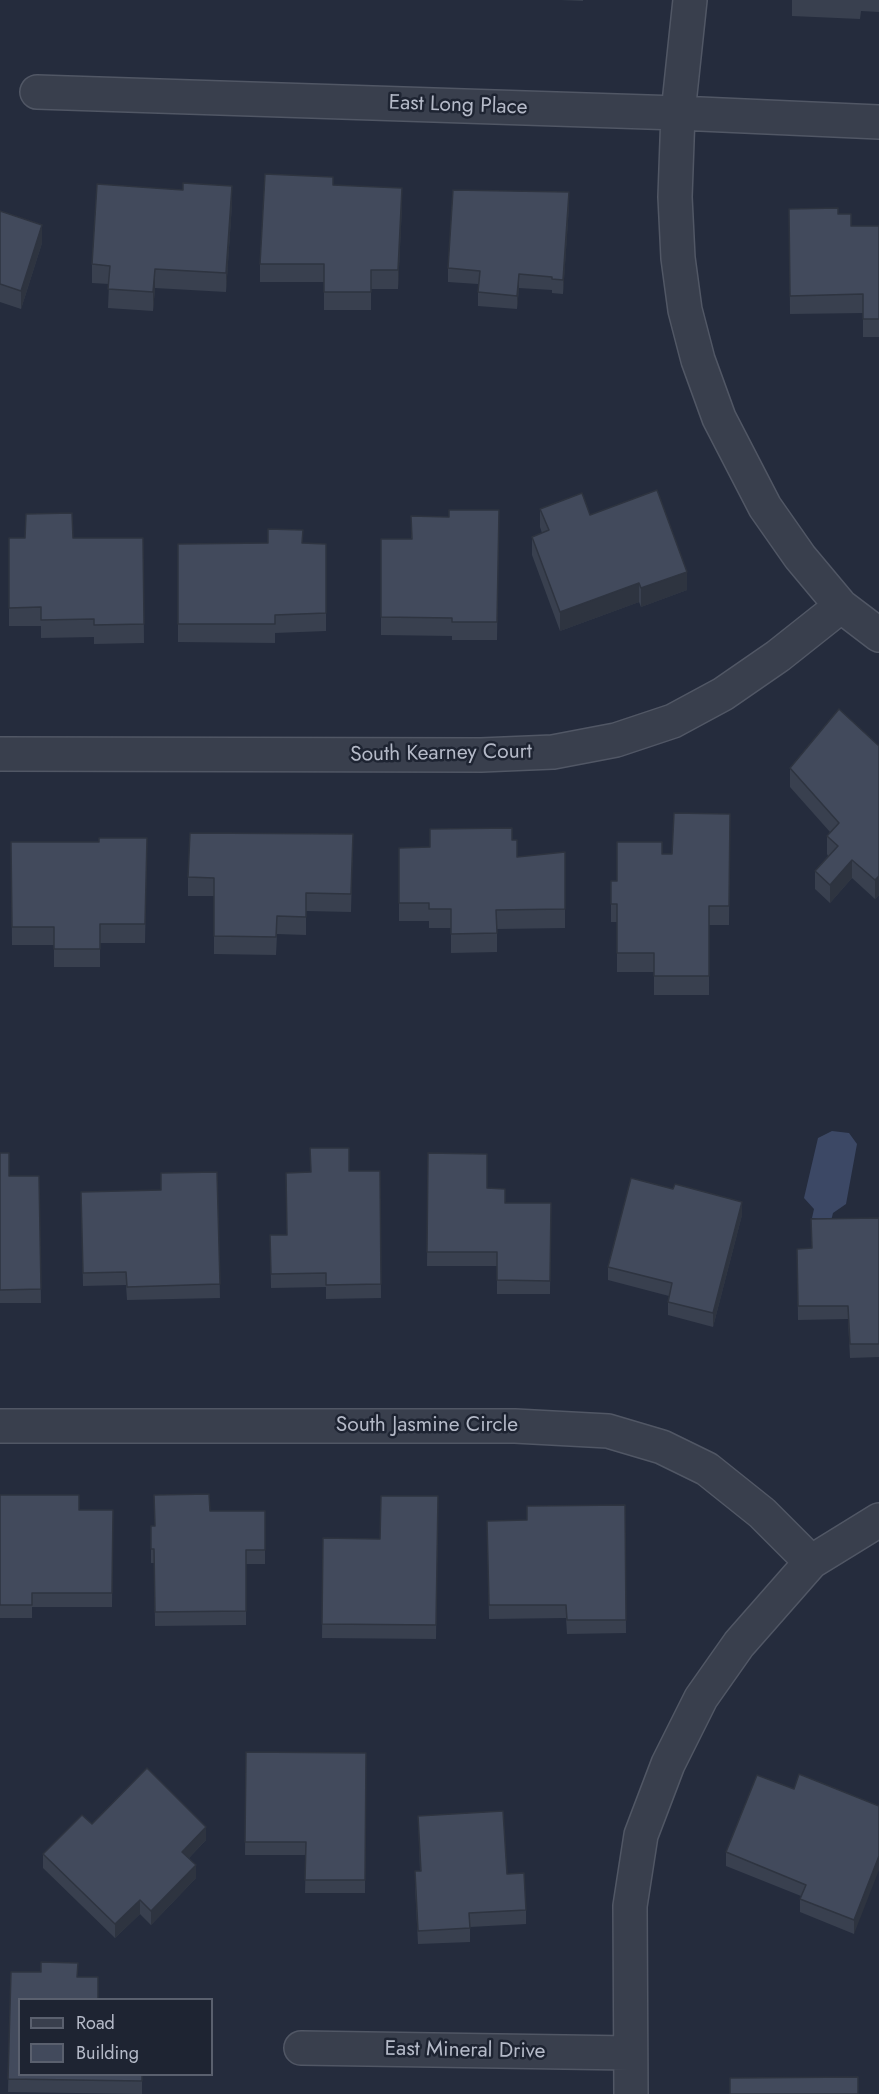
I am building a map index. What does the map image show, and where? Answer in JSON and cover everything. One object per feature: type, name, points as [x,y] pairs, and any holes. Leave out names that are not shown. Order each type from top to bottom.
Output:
[{"type":"street","points":[[690,0],[678,113],[675,197],[678,258],[685,310],[698,360],[719,418],[765,507],[800,557],[842,606],[879,635]]},
{"type":"street","name":"East Long Place","points":[[38,92],[678,113],[879,122]]},
{"type":"street","name":"South Kearney Court","points":[[0,754],[481,755],[553,752],[616,740],[673,721],[723,694],[778,656],[842,606]]},
{"type":"street","name":"South Jasmine Circle","points":[[0,1426],[515,1426],[608,1431],[663,1447],[707,1469],[762,1512],[811,1562]]},
{"type":"street","points":[[630,2094],[630,1906],[641,1835],[668,1764],[701,1698],[739,1644],[811,1562],[879,1520]]},
{"type":"street","name":"East Mineral Drive","points":[[301,2049],[630,2054]]},
{"type":"water","points":[[832,1131],[849,1133],[857,1144],[846,1204],[833,1213],[831,1221],[812,1218],[814,1209],[804,1198],[818,1138]]},
{"type":"building","points":[[265,174],[333,177],[333,185],[402,188],[398,270],[371,270],[371,292],[324,292],[324,264],[260,264]]},
{"type":"building","points":[[183,183],[232,186],[226,273],[155,269],[153,292],[108,289],[110,266],[92,264],[97,184],[183,190]]},
{"type":"building","points":[[453,190],[569,192],[563,280],[519,274],[517,296],[478,292],[480,271],[448,268]]},
{"type":"building","points":[[838,208],[838,214],[851,214],[851,226],[879,226],[879,319],[863,319],[863,294],[790,296],[789,209]]},
{"type":"building","points":[[0,211],[42,225],[21,291],[0,284]]},
{"type":"building","points":[[657,490],[687,572],[641,588],[639,583],[560,612],[532,537],[549,530],[540,509],[582,493],[590,515]]},
{"type":"building","points":[[449,510],[499,510],[497,622],[452,622],[452,618],[381,617],[381,539],[412,539],[411,516],[449,517]]},
{"type":"building","points":[[72,513],[73,538],[143,538],[144,624],[94,625],[94,619],[41,620],[41,607],[9,608],[9,538],[25,538],[26,514]]},
{"type":"building","points":[[268,529],[303,530],[302,543],[326,544],[326,613],[275,615],[275,624],[178,624],[178,544],[268,543]]},
{"type":"building","points":[[839,709],[879,746],[879,876],[875,880],[852,860],[830,885],[815,871],[838,846],[827,836],[839,823],[790,768]]},
{"type":"building","points":[[674,813],[730,814],[729,906],[709,906],[709,976],[654,976],[654,953],[617,953],[617,904],[611,904],[611,881],[617,881],[617,842],[662,842],[662,854],[672,854]]},
{"type":"building","points":[[512,828],[512,840],[517,840],[517,857],[565,852],[565,909],[496,910],[497,933],[451,934],[451,909],[429,909],[429,903],[399,903],[399,848],[430,847],[430,829]]},
{"type":"building","points":[[190,833],[353,834],[351,894],[306,893],[306,917],[277,916],[276,937],[214,936],[214,878],[188,877]]},
{"type":"building","points":[[99,838],[147,838],[145,924],[100,924],[100,949],[54,949],[54,927],[12,927],[11,842],[99,842]]},
{"type":"building","points":[[310,1148],[349,1148],[349,1171],[380,1171],[381,1284],[326,1285],[326,1273],[271,1274],[270,1235],[287,1235],[286,1173],[311,1172]]},
{"type":"building","points":[[0,1153],[9,1153],[9,1176],[39,1176],[41,1289],[0,1290]]},
{"type":"building","points":[[428,1153],[487,1154],[487,1188],[505,1189],[505,1203],[551,1203],[550,1281],[497,1280],[497,1252],[427,1252]]},
{"type":"building","points":[[217,1172],[220,1284],[127,1287],[126,1272],[83,1273],[81,1192],[161,1190],[161,1173]]},
{"type":"building","points":[[631,1178],[673,1189],[675,1184],[742,1202],[713,1313],[668,1302],[672,1283],[608,1267]]},
{"type":"building","points":[[879,1218],[879,1344],[850,1344],[848,1306],[798,1306],[797,1249],[812,1248],[811,1219]]},
{"type":"building","points":[[209,1494],[210,1511],[265,1511],[265,1550],[246,1550],[246,1611],[155,1612],[154,1549],[151,1549],[151,1526],[155,1526],[154,1495]]},
{"type":"building","points":[[0,1495],[79,1495],[79,1510],[113,1510],[112,1593],[32,1593],[32,1605],[0,1605]]},
{"type":"building","points":[[381,1496],[438,1496],[436,1625],[322,1624],[323,1538],[380,1539]]},
{"type":"building","points":[[625,1505],[626,1620],[567,1620],[566,1605],[489,1605],[487,1521],[527,1520],[527,1506]]},
{"type":"building","points":[[246,1752],[366,1753],[365,1880],[305,1880],[306,1842],[245,1842]]},
{"type":"building","points":[[147,1768],[206,1827],[182,1852],[196,1865],[151,1911],[140,1900],[115,1924],[43,1854],[82,1815],[92,1824]]},
{"type":"building","points":[[799,1774],[879,1806],[879,1856],[854,1920],[800,1899],[806,1885],[726,1852],[757,1775],[794,1789]]},
{"type":"building","points":[[503,1811],[507,1874],[524,1873],[526,1910],[469,1913],[470,1928],[418,1931],[415,1871],[421,1871],[418,1816]]},
{"type":"building","points":[[41,1962],[78,1963],[77,1977],[98,1977],[98,1998],[18,1998],[18,2076],[142,2076],[142,2081],[8,2079],[11,1972],[41,1972]]},
{"type":"building","points":[[858,2077],[858,2094],[730,2094],[730,2078]]}]
